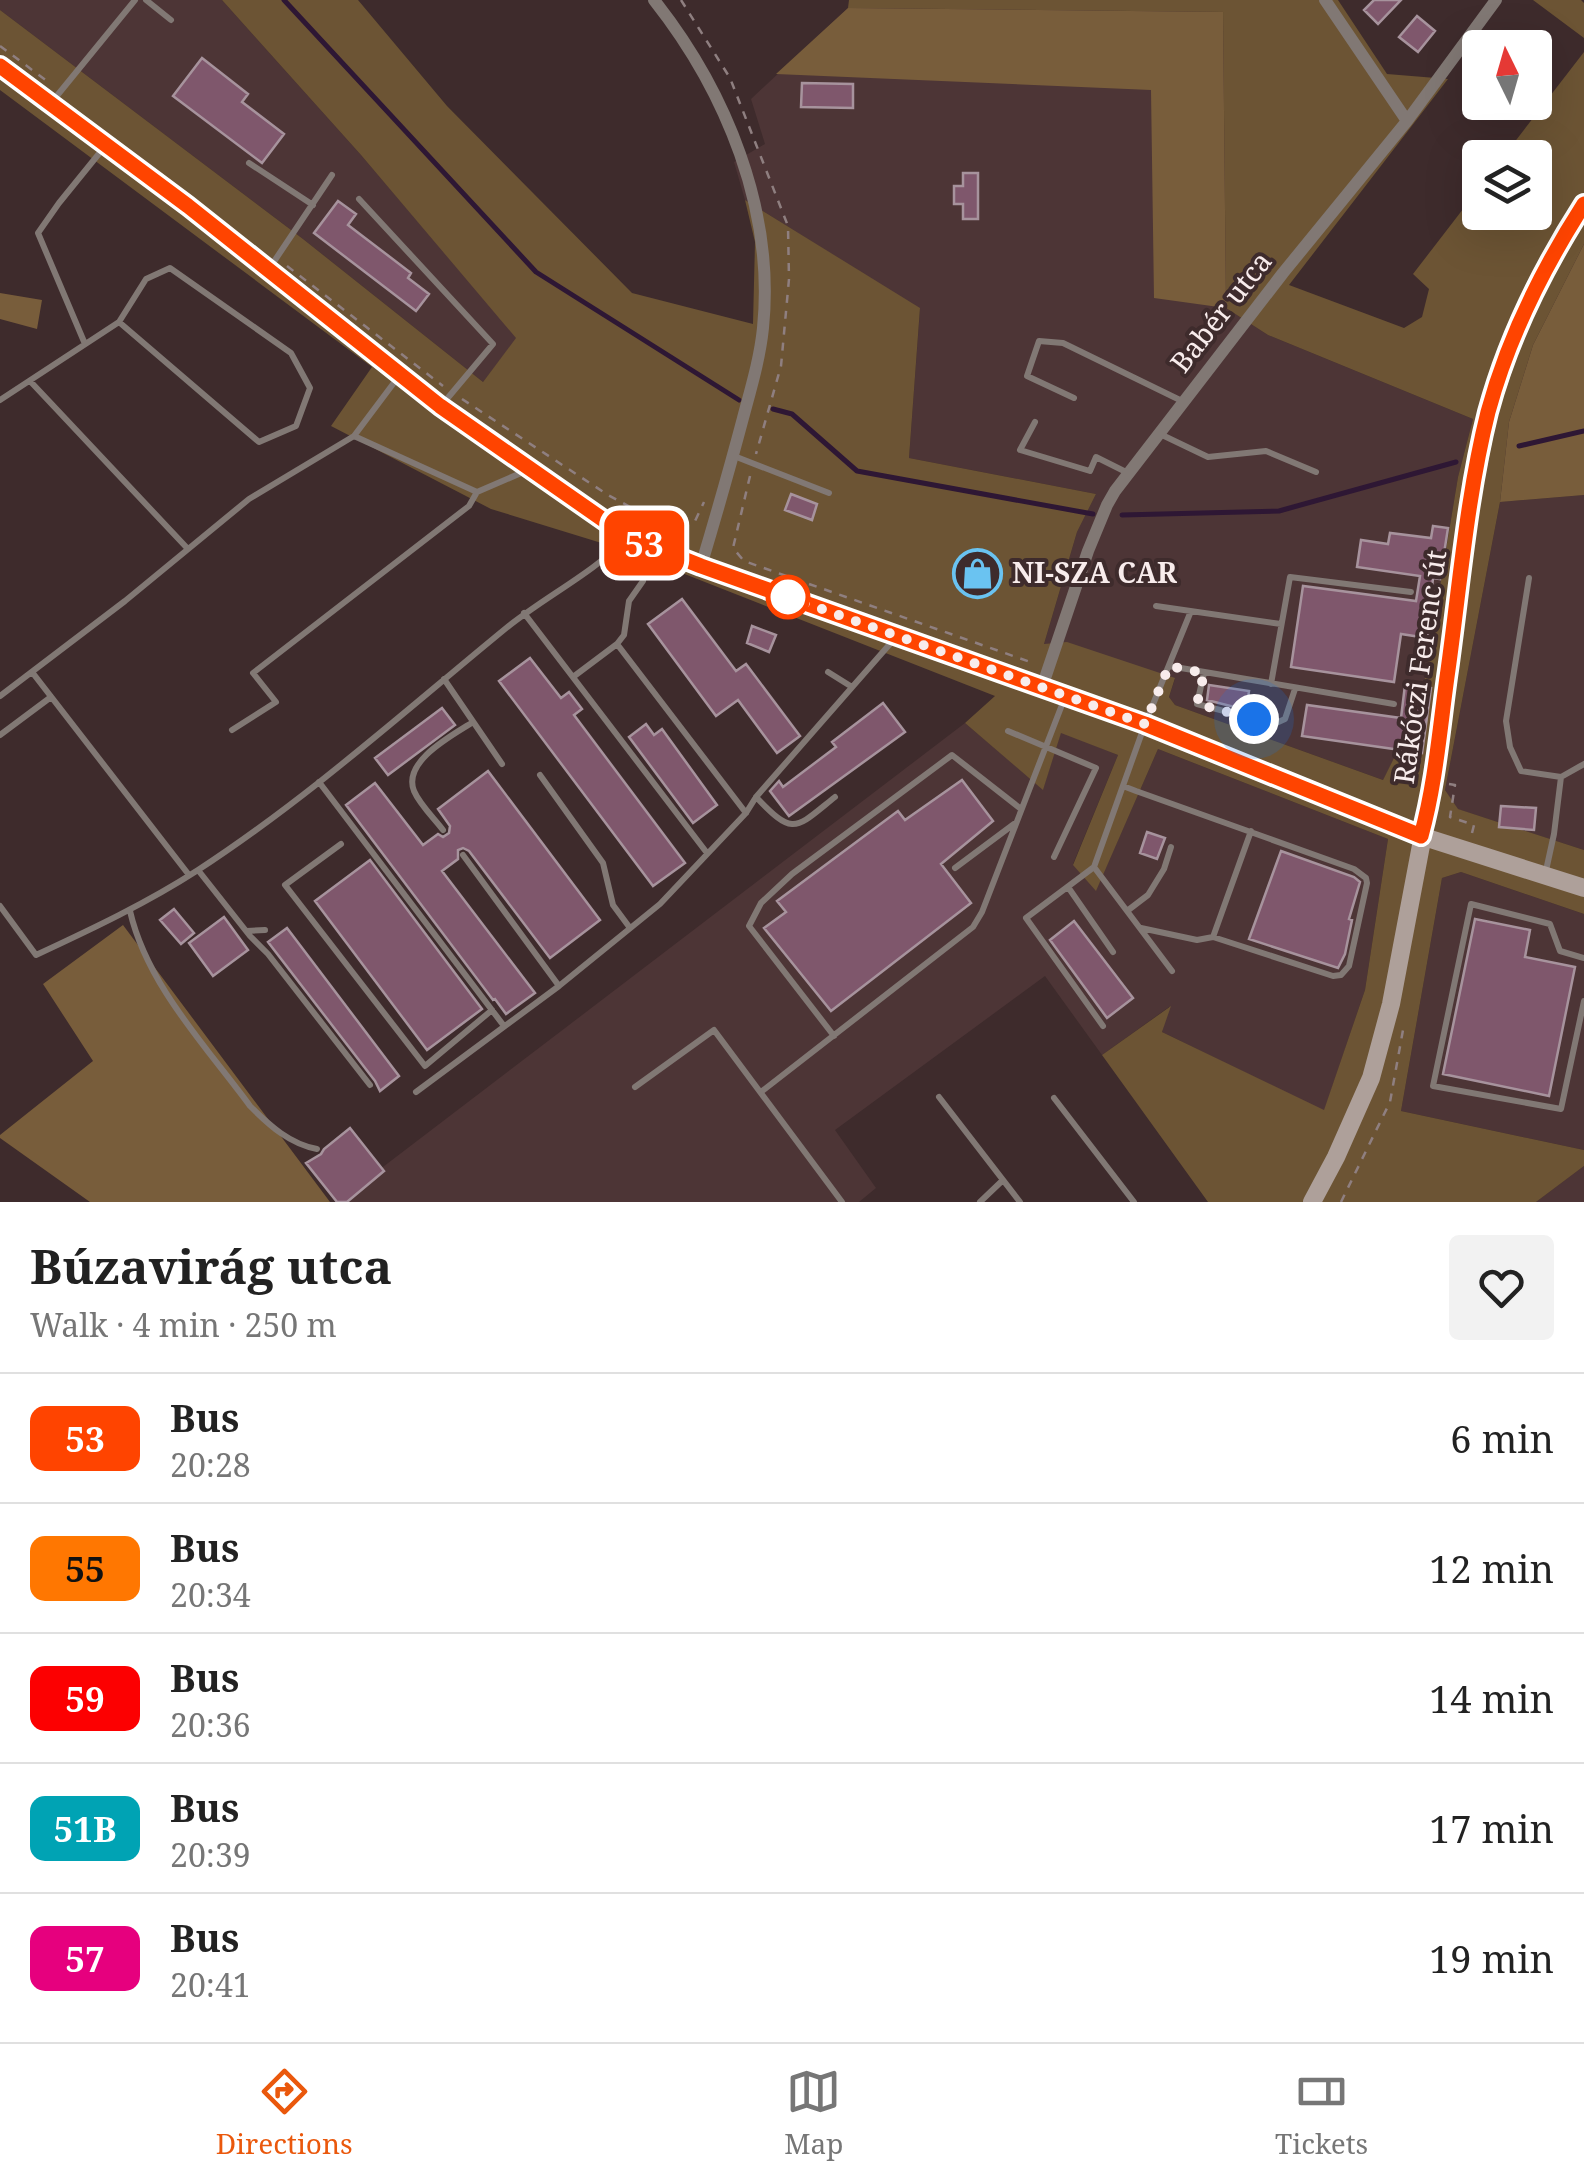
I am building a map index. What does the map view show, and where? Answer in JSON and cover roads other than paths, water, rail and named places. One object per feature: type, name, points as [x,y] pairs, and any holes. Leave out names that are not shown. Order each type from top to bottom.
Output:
[{"type":"main road","name":"Rákóczi Ferenc út","points":[[1312,1202],[1371,1078],[1391,1004],[1433,782],[1470,501],[1489,410],[1532,296],[1584,204]]},
{"type":"main road","points":[[1421,836],[1584,888]]},
{"type":"street","points":[[654,0],[686,42],[720,104],[748,177],[761,237],[764,327],[701,566]]},
{"type":"street","points":[[1326,0],[1407,120]]},
{"type":"street","name":"Babér utca","points":[[1042,687],[1107,504],[1496,0]]},
{"type":"street","points":[[0,66],[56,98],[107,144],[273,264],[440,406],[628,537],[1145,724],[1421,836]]},
{"type":"lane","points":[[56,98],[134,0]]},
{"type":"lane","points":[[146,0],[172,20]]},
{"type":"lane","points":[[85,344],[38,233],[107,144]]},
{"type":"lane","points":[[249,164],[312,206]]},
{"type":"lane","points":[[273,264],[332,175]]},
{"type":"lane","points":[[359,198],[493,344],[440,406]]},
{"type":"lane","points":[[0,400],[119,322],[146,279],[170,268],[291,353],[310,388],[296,426],[259,442],[119,322]]},
{"type":"lane","points":[[1074,398],[1026,376],[1039,341],[1062,343],[1183,401]]},
{"type":"lane","points":[[0,696],[248,500],[354,436],[400,375]]},
{"type":"lane","points":[[30,380],[188,549]]},
{"type":"lane","points":[[1035,422],[1020,450],[1090,471],[1096,457],[1129,474]]},
{"type":"lane","points":[[1158,434],[1208,457],[1266,450],[1316,472]]},
{"type":"lane","points":[[354,436],[477,492]]},
{"type":"lane","points":[[733,456],[828,492]]},
{"type":"lane","points":[[232,730],[276,702],[253,673],[468,506],[477,492],[529,469]]},
{"type":"lane","points":[[0,906],[36,955],[130,911],[198,870],[291,805],[524,613],[610,556],[628,537]]},
{"type":"lane","points":[[1271,684],[1290,577],[1411,592]]},
{"type":"lane","points":[[1529,578],[1506,720],[1510,748],[1521,771],[1561,777],[1584,764]]},
{"type":"lane","points":[[573,677],[617,644],[626,630],[629,601],[643,581]]},
{"type":"lane","points":[[1156,606],[1280,624]]},
{"type":"lane","points":[[1103,1026],[1026,918],[1094,867],[1190,611]]},
{"type":"lane","points":[[524,613],[707,854]]},
{"type":"lane","points":[[416,1092],[559,986],[660,904],[746,812],[898,635]]},
{"type":"lane","points":[[617,644],[746,812]]},
{"type":"lane","points":[[1169,666],[1394,704]]},
{"type":"lane","points":[[32,672],[189,875]]},
{"type":"lane","points":[[828,672],[852,686]]},
{"type":"lane","points":[[1204,673],[1197,704],[1274,724],[1285,719],[1295,688]]},
{"type":"lane","points":[[444,679],[502,764]]},
{"type":"lane","points":[[761,1092],[973,927],[1066,696]]},
{"type":"lane","points":[[0,734],[51,697]]},
{"type":"lane","points":[[443,830],[416,794],[412,784],[414,773],[430,749],[473,722]]},
{"type":"lane","points":[[1008,731],[1096,768],[1054,857]]},
{"type":"lane","points":[[834,1036],[749,926],[761,903],[792,874],[952,754],[1021,809]]},
{"type":"lane","points":[[540,775],[603,863],[613,905],[630,928]]},
{"type":"lane","points":[[1545,876],[1561,777]]},
{"type":"lane","points":[[320,782],[504,1026]]},
{"type":"lane","points":[[1123,786],[1354,868],[1367,883],[1349,966],[1342,975],[1333,976],[1212,938],[1196,940],[1140,928]]},
{"type":"lane","points":[[756,797],[776,818],[792,825],[802,823],[836,797]]},
{"type":"lane","points":[[955,868],[1016,822]]},
{"type":"lane","points":[[1212,938],[1251,830]]},
{"type":"lane","points":[[341,844],[285,885],[425,1066],[492,1010]]},
{"type":"lane","points":[[1127,911],[1148,895],[1164,869],[1171,847]]},
{"type":"lane","points":[[463,856],[559,986]]},
{"type":"lane","points":[[1094,867],[1172,971]]},
{"type":"lane","points":[[198,870],[370,1085]]},
{"type":"lane","points":[[1068,887],[1113,952]]},
{"type":"lane","points":[[1584,958],[1560,951],[1550,924],[1471,904],[1432,1086],[1562,1109],[1584,1001]]},
{"type":"lane","points":[[130,911],[148,965],[250,1106],[292,1141],[318,1149]]},
{"type":"lane","points":[[246,931],[265,930]]},
{"type":"lane","points":[[635,1087],[714,1030],[842,1202]]},
{"type":"lane","points":[[939,1097],[1020,1202]]},
{"type":"lane","points":[[1054,1098],[1134,1202]]},
{"type":"lane","points":[[980,1202],[1002,1180]]},
{"type":"waterway","points":[[284,0],[536,272],[739,400]]},
{"type":"waterway","points":[[773,409],[792,414],[857,471],[1093,514]]},
{"type":"waterway","points":[[1519,446],[1584,431]]},
{"type":"waterway","points":[[1122,515],[1279,511],[1456,462]]},
{"type":"place","name":"NI-SZA CAR","points":[[977,573]]}]
